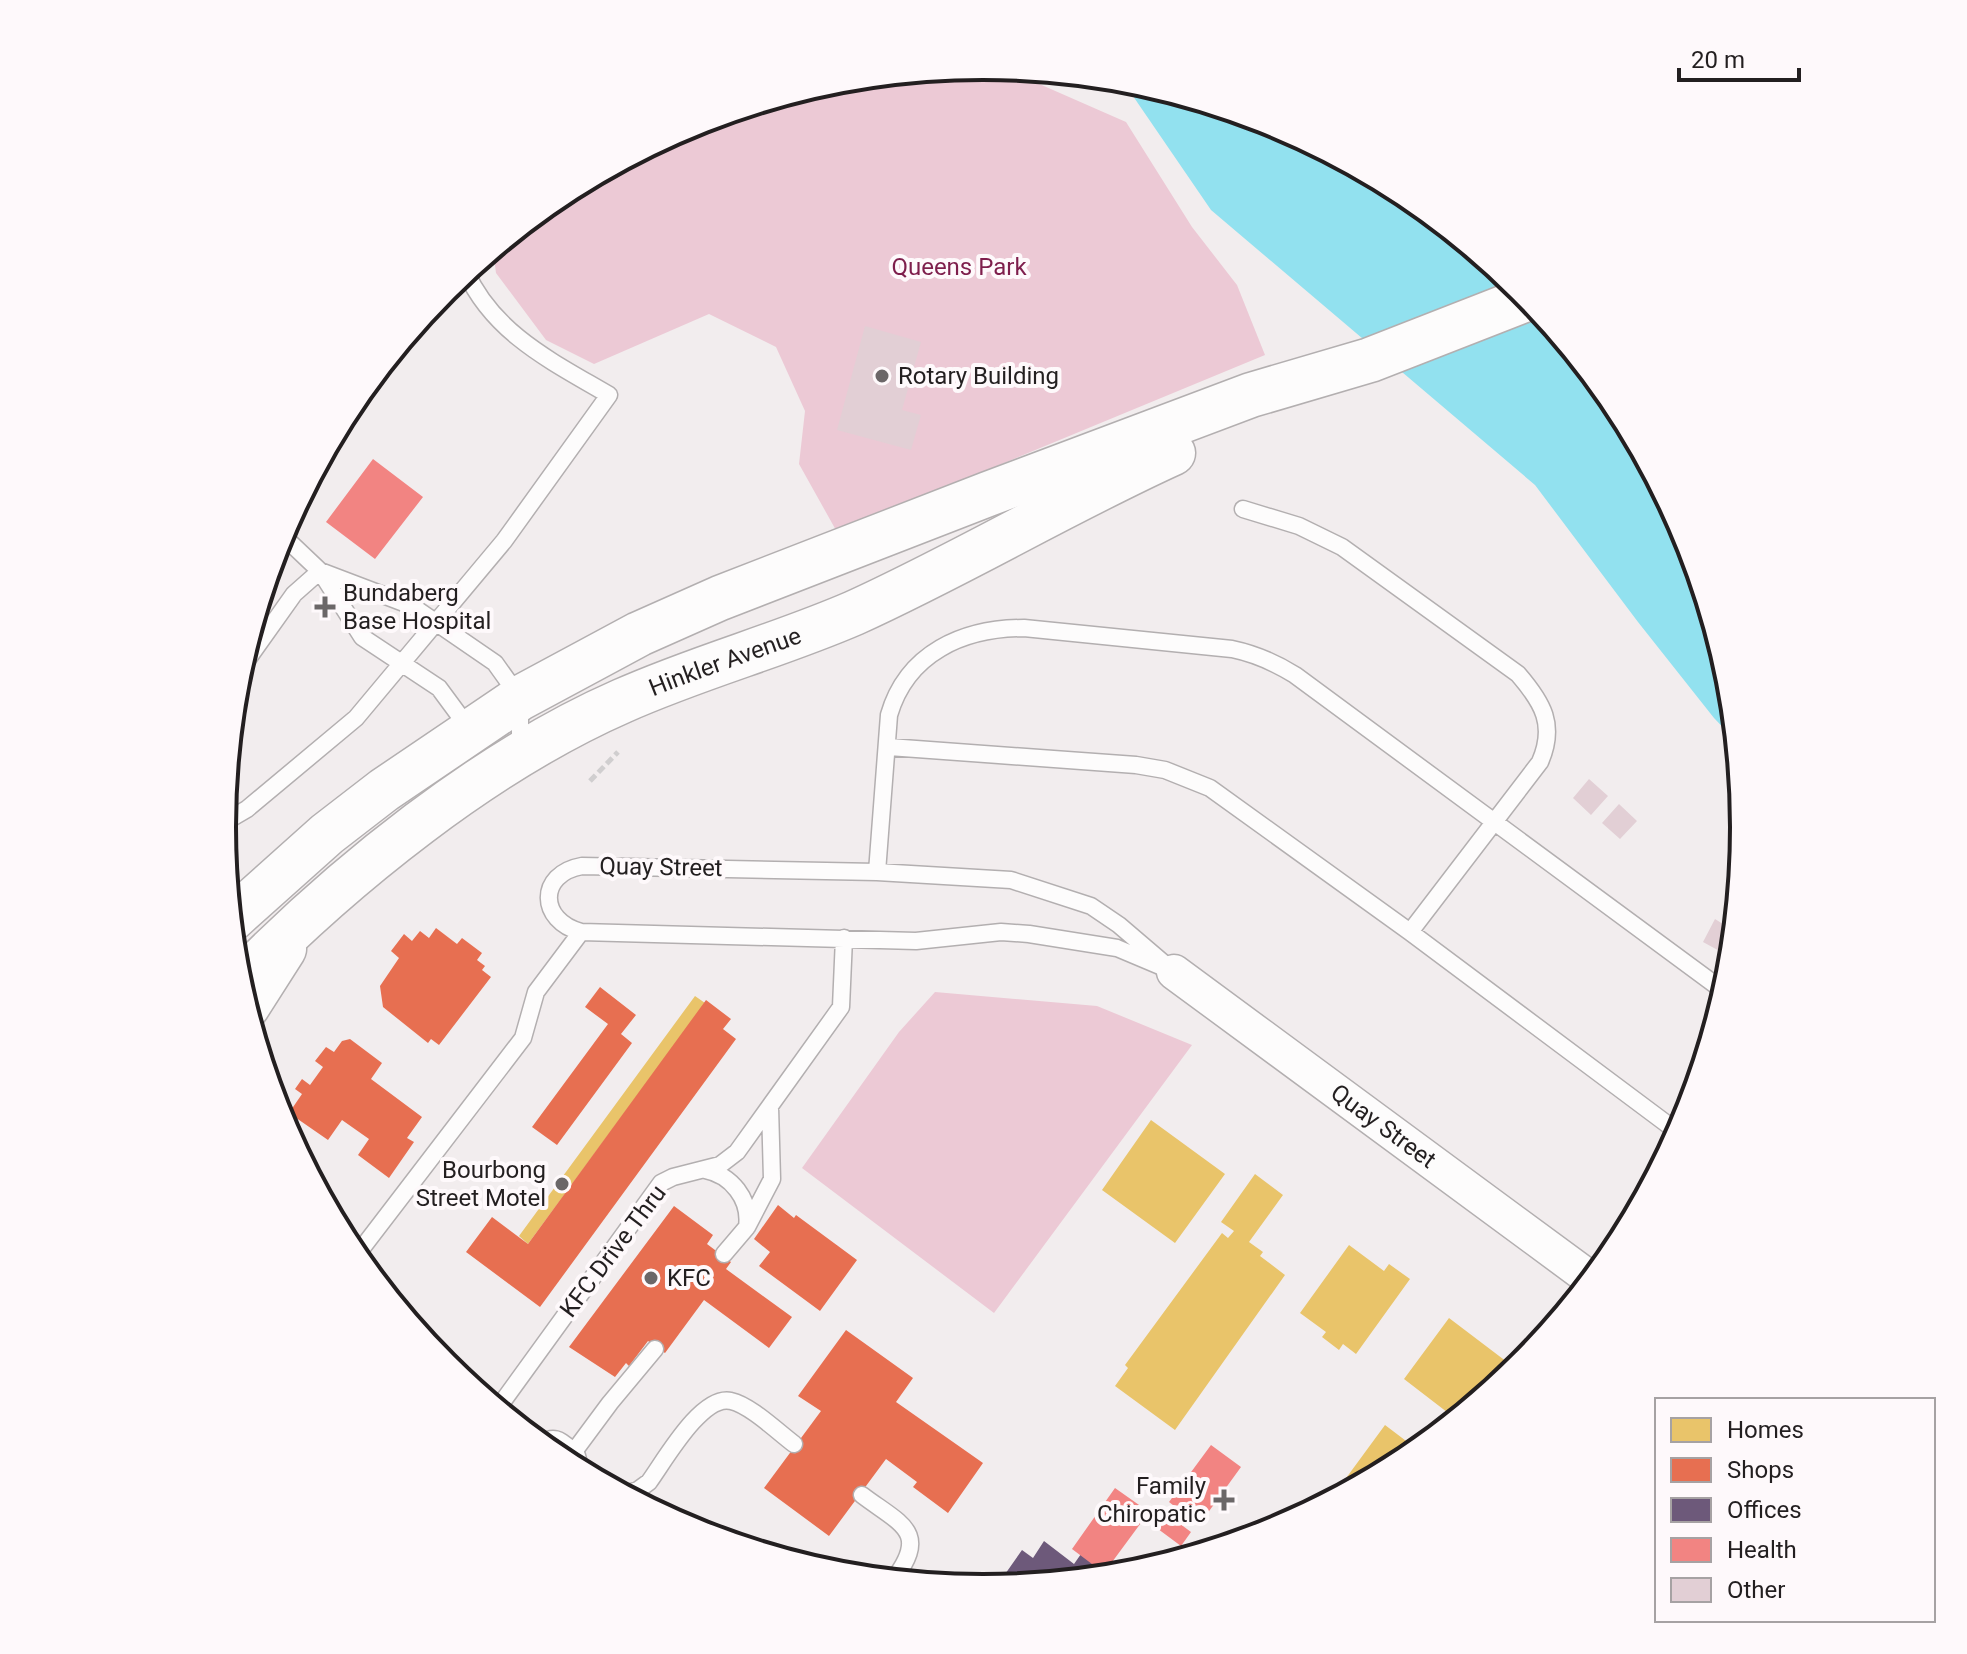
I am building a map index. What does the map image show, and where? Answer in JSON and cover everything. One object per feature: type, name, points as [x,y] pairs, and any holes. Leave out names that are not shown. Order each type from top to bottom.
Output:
[{"type":"main road","points":[[1255,406],[1516,303]]},
{"type":"main road","name":"Hinkler Avenue","points":[[251,971],[301,923],[396,842],[495,743],[520,698],[639,634],[720,598],[1255,406]]},
{"type":"main road","name":"Hinkler Avenue","points":[[242,910],[327,834],[384,790],[495,743],[565,728],[622,701],[853,613],[1142,467],[1255,406]]},
{"type":"main road","points":[[256,993],[301,923]]},
{"type":"street","name":"Quay Street","points":[[1174,972],[1583,1273]]},
{"type":"lane","points":[[236,815],[348,727],[504,541],[609,395],[533,351],[506,330],[487,309],[472,283]]},
{"type":"lane","points":[[1243,509],[1299,526],[1342,547],[1518,674],[1532,691],[1548,726],[1548,745],[1540,762],[1410,932]]},
{"type":"lane","points":[[292,544],[320,571],[362,637],[439,688],[495,743]]},
{"type":"lane","points":[[320,571],[405,602],[437,621],[495,663],[520,698]]},
{"type":"lane","points":[[260,642],[294,594],[320,571]]},
{"type":"lane","points":[[877,872],[889,747],[889,715],[895,695],[925,657],[975,633],[998,628],[1232,649],[1255,654],[1284,668],[1714,983]]},
{"type":"lane","points":[[889,747],[1136,765],[1189,778],[1220,794],[1668,1125]]},
{"type":"lane","name":"Quay Street","points":[[582,866],[877,872],[1011,880],[1091,906],[1119,925],[1174,972],[1117,948],[1001,932],[916,941],[581,932],[569,929],[558,920],[550,909],[548,896],[551,885],[559,875],[582,866]]},
{"type":"lane","points":[[364,1245],[523,1038],[536,992],[581,932]]},
{"type":"lane","name":"KFC Drive Thru","points":[[504,1400],[661,1183],[729,1160],[770,1107],[841,1007],[844,938]]},
{"type":"lane","points":[[724,1254],[747,1227],[772,1179],[770,1107]]},
{"type":"lane","points":[[703,1170],[718,1173],[735,1186],[747,1208],[747,1227]]},
{"type":"lane","points":[[573,1451],[655,1349]]},
{"type":"lane","points":[[639,1489],[649,1482],[699,1414],[719,1401],[730,1400],[743,1405],[794,1444]]},
{"type":"lane","points":[[862,1495],[908,1533],[912,1544],[911,1555],[901,1569]]},
{"type":"green space","name":"Queens Park","points":[[984,80],[1036,82],[1126,122],[1192,227],[1237,285],[1265,355],[837,532],[799,464],[805,411],[776,347],[709,314],[594,364],[546,340],[496,273],[495,262],[568,206],[653,157],[743,120],[790,105],[886,86]]},
{"type":"green space","points":[[935,992],[1097,1006],[1192,1045],[994,1313],[802,1168],[899,1032]]},
{"type":"water","points":[[1132,95],[1177,105],[1269,137],[1357,180],[1438,234],[1512,299],[1545,334],[1605,412],[1653,497],[1691,587],[1716,681],[1724,728],[1638,622],[1535,485],[1211,210]]},
{"type":"building: Homes","points":[[695,996],[705,1003],[528,1244],[519,1236]]},
{"type":"building: Homes","points":[[1151,1120],[1225,1174],[1175,1243],[1102,1190]]},
{"type":"building: Homes","points":[[1255,1174],[1283,1195],[1249,1242],[1263,1252],[1260,1256],[1285,1275],[1175,1430],[1115,1386],[1128,1368],[1125,1365],[1222,1233],[1228,1238],[1234,1231],[1221,1222]]},
{"type":"building: Homes","points":[[1349,1245],[1384,1271],[1389,1264],[1410,1279],[1356,1354],[1343,1344],[1339,1350],[1322,1337],[1326,1332],[1300,1313]]},
{"type":"building: Homes","points":[[1449,1318],[1506,1361],[1447,1412],[1404,1379]]},
{"type":"building: Homes","points":[[1385,1425],[1407,1442],[1357,1474],[1344,1481]]},
{"type":"building: Shops","points":[[436,928],[457,944],[462,938],[482,953],[477,960],[485,966],[482,970],[491,977],[439,1045],[431,1039],[428,1043],[383,1007],[380,986],[399,958],[391,951],[404,934],[412,941],[420,931],[429,938]]},
{"type":"building: Shops","points":[[600,987],[636,1015],[621,1034],[632,1043],[557,1145],[532,1127],[608,1024],[585,1007]]},
{"type":"building: Shops","points":[[706,1000],[731,1019],[723,1029],[736,1039],[540,1307],[466,1252],[492,1217],[528,1244]]},
{"type":"building: Shops","points":[[350,1039],[382,1063],[371,1079],[422,1117],[407,1138],[414,1142],[389,1178],[358,1155],[369,1139],[342,1120],[328,1140],[295,1117],[292,1109],[302,1094],[295,1089],[302,1079],[310,1085],[323,1067],[315,1061],[326,1047],[334,1052],[342,1041]]},
{"type":"building: Shops","points":[[778,1205],[857,1260],[820,1311],[759,1266],[770,1252],[754,1239]]},
{"type":"building: Shops","points":[[674,1206],[713,1235],[707,1244],[731,1262],[726,1269],[792,1317],[769,1348],[704,1300],[665,1353],[648,1341],[629,1366],[626,1363],[615,1377],[569,1347]]},
{"type":"building: Shops","points":[[846,1330],[913,1378],[896,1402],[983,1463],[948,1513],[913,1487],[917,1482],[886,1459],[829,1536],[764,1488],[821,1411],[798,1396]]},
{"type":"building: Offices","points":[[1044,1541],[1074,1564],[1081,1554],[1095,1566],[1006,1573],[1022,1550],[1033,1558]]},
{"type":"building: Health","points":[[373,459],[423,497],[375,559],[326,522]]},
{"type":"building: Health","points":[[1211,1445],[1241,1467],[1199,1525],[1169,1502]]},
{"type":"building: Health","points":[[1115,1488],[1149,1512],[1111,1563],[1094,1566],[1072,1549]]},
{"type":"building: Health","points":[[1164,1512],[1191,1532],[1181,1546],[1154,1526]]},
{"type":"building: Other","name":"Rotary Building","points":[[865,326],[921,342],[902,410],[921,415],[911,450],[837,430]]},
{"type":"building: Other","points":[[1589,779],[1608,796],[1591,815],[1573,798]]},
{"type":"building: Other","points":[[1619,804],[1637,821],[1620,839],[1602,823]]},
{"type":"building: Other","points":[[1715,919],[1724,925],[1720,951],[1703,942]]},
{"type":"place","name":"Rotary Building","points":[[882,376]]},
{"type":"place","name":"Bundaberg Base Hospital","points":[[325,607]]},
{"type":"place","name":"Bourbong Street Motel","points":[[562,1184]]},
{"type":"place","name":"KFC","points":[[651,1278]]},
{"type":"place","name":"Family Chiropatic","points":[[1224,1500]]}]
